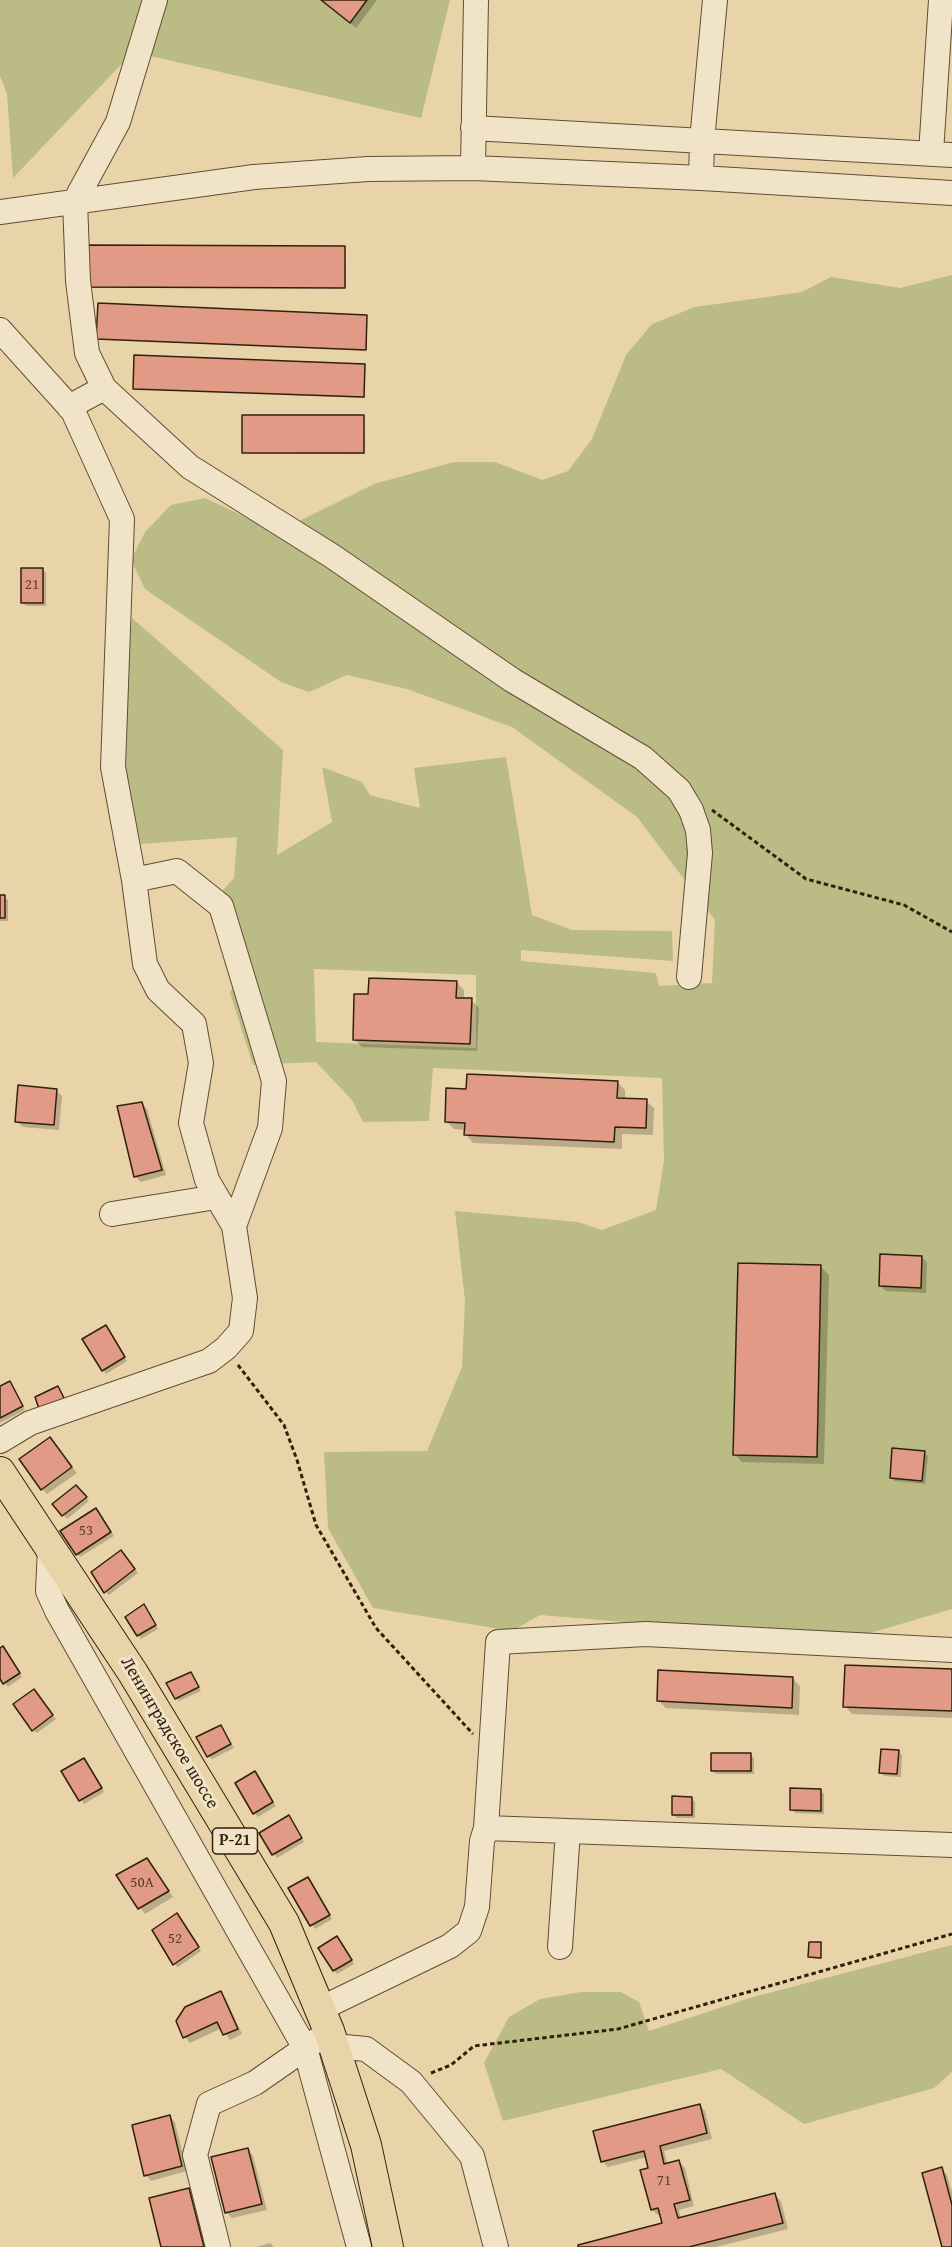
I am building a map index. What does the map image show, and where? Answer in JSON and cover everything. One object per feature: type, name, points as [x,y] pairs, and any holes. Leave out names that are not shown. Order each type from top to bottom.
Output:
[{"type":"main road","name":"Ленинградское шоссе","points":[[0,1472],[133,1674],[284,1923],[322,2034],[366,2145],[388,2247]]},
{"type":"street","points":[[154,0],[118,122],[75,201],[78,281],[87,353],[104,388],[190,467],[332,556],[512,680],[643,758],[679,790],[698,830],[700,853],[689,977]]},
{"type":"street","points":[[473,168],[476,0]]},
{"type":"street","points":[[701,178],[702,141],[715,0]]},
{"type":"street","points":[[473,128],[942,154],[941,0]]},
{"type":"street","points":[[0,212],[254,177],[368,169],[473,168],[701,178],[952,193]]},
{"type":"street","points":[[0,330],[69,407],[122,519],[113,767],[134,880],[145,964],[158,990],[194,1024],[201,1063],[191,1124],[207,1180],[234,1226],[245,1298],[241,1331],[226,1348],[209,1361],[30,1423],[0,1441]]},
{"type":"street","points":[[69,407],[104,388]]},
{"type":"street","points":[[134,880],[177,871],[221,906],[274,1081],[270,1128],[234,1226]]},
{"type":"street","points":[[112,1214],[216,1197]]},
{"type":"street","points":[[50,1548],[48,1591],[57,1611],[322,2034],[359,2247]]},
{"type":"street","points":[[218,2247],[195,2156],[209,2104],[255,2084],[469,1931],[477,1907],[482,1841],[486,1828],[498,1642],[646,1634],[952,1650]]},
{"type":"street","points":[[486,1828],[952,1845]]},
{"type":"street","points":[[560,1947],[568,1831]]},
{"type":"street","points":[[322,2034],[366,2049],[411,2082],[472,2156],[496,2247]]},
{"type":"path","points":[[687,804],[716,811],[806,879],[904,904],[952,932]]},
{"type":"path","points":[[226,1348],[284,1425],[316,1525],[376,1628],[491,1752]]},
{"type":"path","points":[[411,2082],[451,2065],[474,2046],[618,2029],[952,1934]]},
{"type":"green space","points":[[0,0],[450,0],[421,118],[133,52],[13,178],[7,94],[0,76]]},
{"type":"green space","points":[[952,275],[952,1609],[867,1634],[672,1626],[540,1615],[512,1631],[373,1608],[328,1528],[324,1452],[427,1451],[462,1367],[465,1301],[455,1211],[578,1222],[602,1230],[656,1210],[664,1161],[662,1078],[433,1068],[429,1121],[363,1122],[352,1100],[316,1062],[253,1065],[230,993],[248,950],[237,918],[215,927],[207,908],[234,878],[237,837],[141,844],[121,755],[132,618],[283,750],[277,855],[332,822],[322,767],[362,782],[370,795],[420,808],[414,768],[506,757],[532,915],[572,930],[672,931],[673,961],[521,950],[521,961],[656,973],[659,986],[712,983],[715,920],[637,817],[512,727],[407,689],[347,675],[309,692],[281,682],[145,589],[131,560],[145,532],[171,505],[205,498],[277,532],[374,484],[454,462],[495,462],[542,480],[568,471],[592,439],[626,355],[652,324],[695,307],[802,292],[831,277],[900,288]],"holes":[[[314,969],[476,975],[476,1048],[316,1042]]]},
{"type":"green space","points":[[952,1945],[952,2072],[934,2088],[804,2124],[721,2069],[503,2121],[484,2063],[509,2017],[540,1999],[581,1992],[621,1992],[639,2002],[649,2031],[753,1997]]},
{"type":"building","points":[[321,0],[367,0],[350,23]]},
{"type":"building","points":[[83,245],[345,246],[345,288],[83,287]]},
{"type":"building","points":[[98,303],[367,315],[366,350],[96,339]]},
{"type":"building","points":[[134,355],[365,364],[364,397],[133,389]]},
{"type":"building","points":[[242,415],[364,415],[364,453],[242,453]]},
{"type":"building","points":[[21,568],[43,568],[43,603],[21,603]]},
{"type":"building","points":[[0,895],[5,895],[5,918],[0,918]]},
{"type":"building","points":[[369,978],[457,981],[456,998],[472,998],[470,1044],[353,1040],[354,994],[368,994]]},
{"type":"building","points":[[467,1074],[618,1081],[617,1098],[647,1099],[646,1128],[615,1127],[614,1142],[464,1135],[465,1123],[445,1122],[446,1088],[466,1089]]},
{"type":"building","points":[[18,1085],[57,1089],[54,1125],[15,1122]]},
{"type":"building","points":[[142,1102],[162,1170],[134,1177],[117,1106]]},
{"type":"building","points":[[880,1254],[922,1256],[921,1288],[879,1286]]},
{"type":"building","points":[[738,1263],[821,1265],[817,1457],[733,1455]]},
{"type":"building","points":[[106,1325],[125,1357],[102,1371],[82,1339]]},
{"type":"building","points":[[10,1381],[23,1406],[0,1418],[0,1386]]},
{"type":"building","points":[[58,1386],[67,1404],[41,1415],[35,1397]]},
{"type":"building","points":[[50,1437],[72,1467],[41,1490],[19,1459]]},
{"type":"building","points":[[892,1448],[925,1451],[922,1481],[890,1478]]},
{"type":"building","points":[[76,1485],[87,1497],[62,1516],[52,1504]]},
{"type":"building","points":[[96,1508],[111,1532],[76,1555],[60,1531]]},
{"type":"building","points":[[121,1550],[135,1569],[104,1593],[91,1572]]},
{"type":"building","points":[[144,1604],[156,1625],[137,1636],[125,1617]]},
{"type":"building","points":[[3,1646],[20,1673],[3,1684],[0,1679],[0,1648]]},
{"type":"building","points":[[845,1665],[952,1669],[952,1711],[843,1707]]},
{"type":"building","points":[[658,1670],[793,1677],[792,1708],[657,1701]]},
{"type":"building","points":[[191,1672],[199,1687],[175,1699],[166,1683]]},
{"type":"building","points":[[34,1689],[53,1715],[32,1731],[13,1704]]},
{"type":"building","points":[[221,1725],[231,1744],[207,1757],[196,1737]]},
{"type":"building","points":[[881,1749],[899,1750],[897,1774],[879,1773]]},
{"type":"building","points":[[711,1753],[751,1753],[751,1771],[711,1771]]},
{"type":"building","points":[[84,1758],[102,1788],[79,1801],[61,1771]]},
{"type":"building","points":[[255,1771],[273,1802],[253,1814],[235,1783]]},
{"type":"building","points":[[790,1788],[821,1789],[821,1811],[790,1810]]},
{"type":"building","points":[[672,1796],[692,1797],[692,1815],[672,1815]]},
{"type":"building","points":[[289,1815],[302,1838],[272,1855],[259,1833]]},
{"type":"building","points":[[147,1858],[169,1891],[138,1909],[116,1875]]},
{"type":"building","points":[[308,1877],[330,1915],[310,1926],[288,1888]]},
{"type":"building","points":[[177,1913],[199,1947],[173,1965],[152,1930]]},
{"type":"building","points":[[337,1936],[352,1960],[333,1971],[318,1948]]},
{"type":"building","points":[[809,1942],[821,1942],[821,1958],[808,1957]]},
{"type":"building","points":[[221,1991],[238,2029],[223,2035],[217,2022],[183,2038],[176,2021],[185,2007]]},
{"type":"building","points":[[700,2104],[707,2133],[660,2146],[664,2164],[679,2160],[690,2200],[674,2204],[678,2218],[775,2193],[783,2223],[689,2247],[578,2247],[578,2245],[662,2223],[658,2208],[651,2210],[640,2170],[648,2168],[644,2151],[601,2162],[593,2131]]},
{"type":"building","points":[[170,2115],[182,2166],[144,2176],[132,2125]]},
{"type":"building","points":[[248,2148],[262,2204],[225,2213],[211,2157]]},
{"type":"building","points":[[942,2167],[952,2205],[952,2247],[942,2247],[922,2173]]},
{"type":"building","points":[[189,2188],[204,2247],[161,2247],[149,2198]]}]
